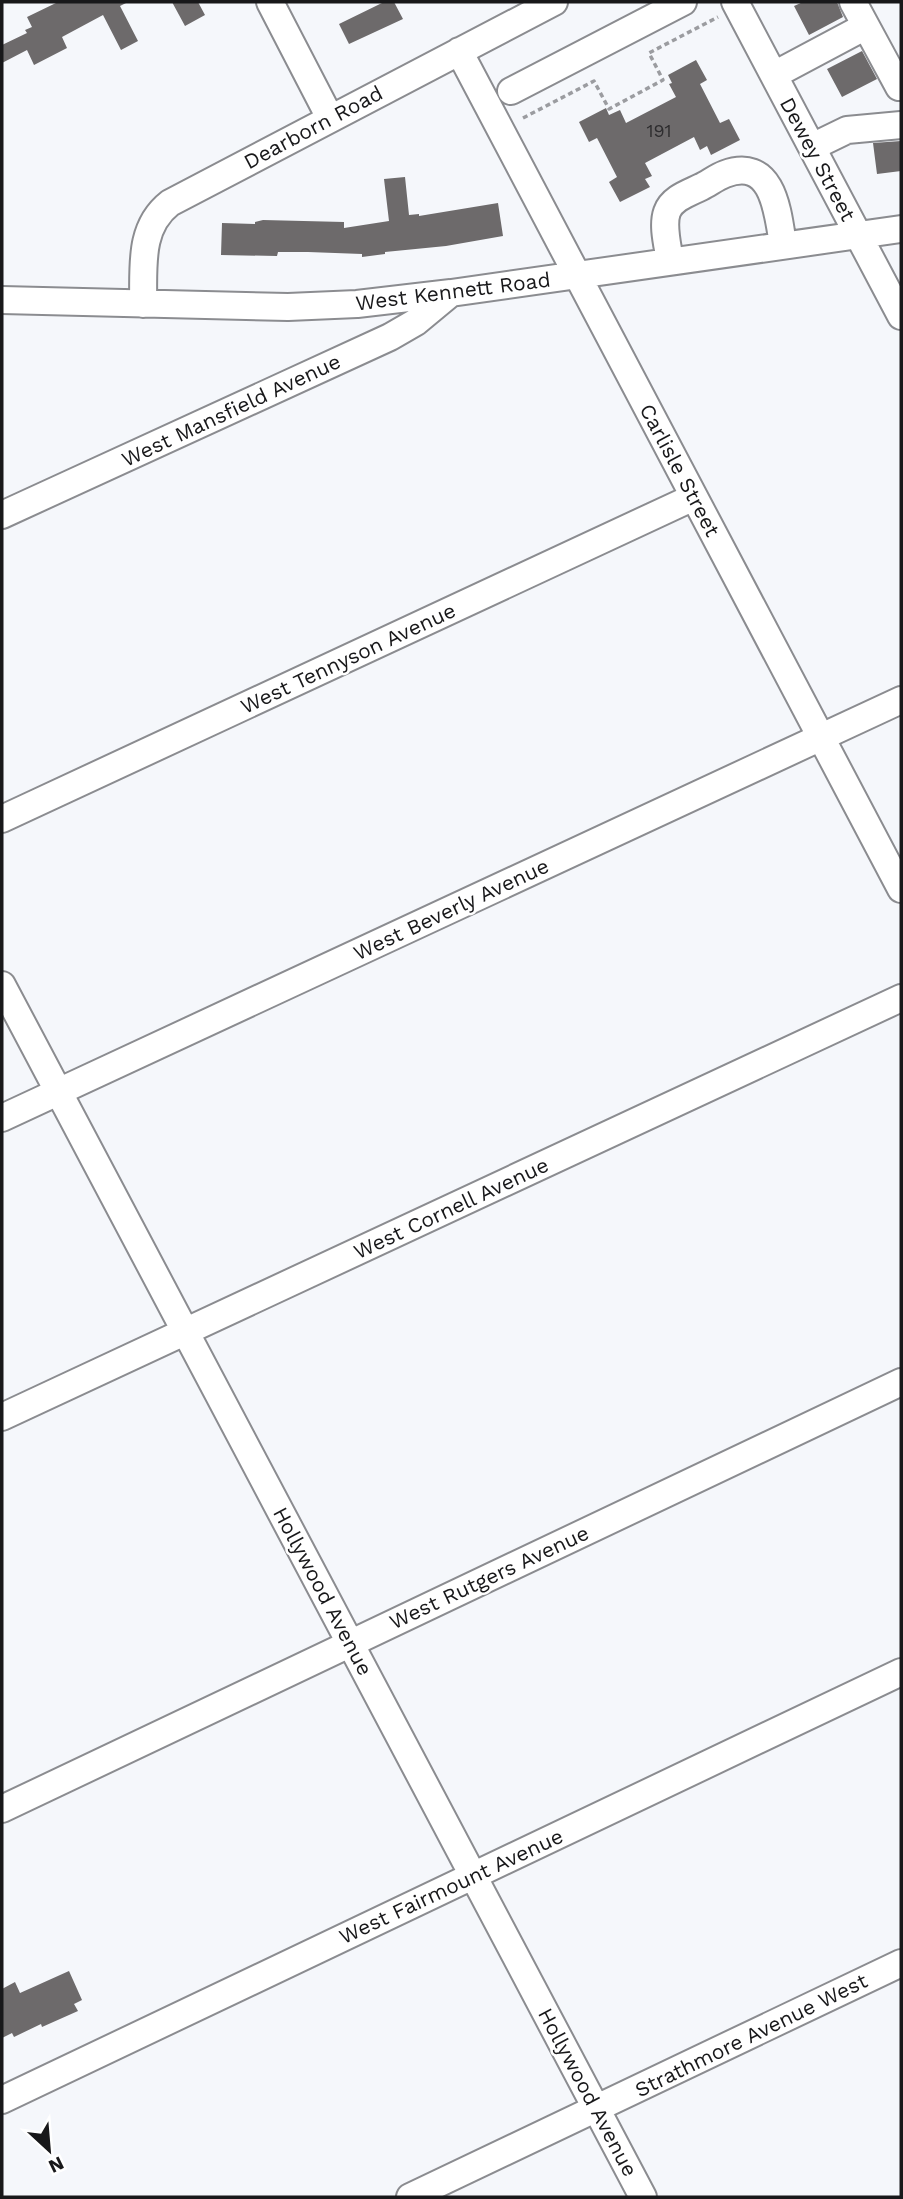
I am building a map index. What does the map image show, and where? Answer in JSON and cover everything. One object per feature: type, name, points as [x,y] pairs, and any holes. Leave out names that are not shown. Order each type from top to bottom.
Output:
[{"type":"street","points":[[270,2],[330,118]]},
{"type":"street","name":"Dearborn Road","points":[[143,303],[146,240],[154,220],[176,199],[554,2]]},
{"type":"street","points":[[511,90],[683,2]]},
{"type":"street","points":[[853,2],[899,87]]},
{"type":"street","name":"Dewey Street","points":[[728,9],[774,75],[901,316]]},
{"type":"street","points":[[774,75],[866,26]]},
{"type":"street","name":"Carlisle Street","points":[[459,51],[901,889]]},
{"type":"street","points":[[812,147],[847,130],[901,125]]},
{"type":"street","points":[[670,261],[666,219],[673,203],[724,174],[734,172],[757,176],[771,189],[777,203],[783,245]]},
{"type":"street","name":"West Kennett Road","points":[[2,300],[323,306],[451,293],[901,229]]},
{"type":"street","name":"West Mansfield Avenue","points":[[2,515],[390,337],[416,322],[451,293]]},
{"type":"street","name":"West Tennyson Avenue","points":[[2,819],[694,497]]},
{"type":"street","name":"West Beverly Avenue","points":[[2,1118],[901,700]]},
{"type":"street","name":"Hollywood Avenue","points":[[2,985],[643,2197]]},
{"type":"street","name":"West Cornell Avenue","points":[[2,1417],[901,998]]},
{"type":"street","name":"West Rutgers Avenue","points":[[2,1809],[901,1382]]},
{"type":"street","name":"West Fairmount Avenue","points":[[2,2100],[901,1672]]},
{"type":"street","name":"Strathmore Avenue West","points":[[410,2197],[901,1963]]},
{"type":"path","points":[[523,118],[594,81],[609,109],[663,80],[649,53],[728,9]]},
{"type":"building","points":[[58,2],[128,2],[120,6],[138,41],[121,50],[103,15],[62,37],[67,48],[34,65],[27,50],[2,63],[2,45],[27,33],[25,30],[32,27],[27,17]]},
{"type":"building","points":[[172,2],[198,2],[205,15],[185,26]]},
{"type":"building","points":[[384,2],[394,2],[403,19],[349,44],[339,24]]},
{"type":"building","points":[[803,2],[837,2],[843,17],[809,35],[794,6]]},
{"type":"building","points":[[862,51],[877,79],[842,97],[827,69]]},
{"type":"building","points":[[696,60],[707,80],[700,84],[720,123],[729,119],[740,140],[711,155],[707,146],[700,150],[694,137],[645,163],[652,176],[645,179],[650,187],[620,202],[609,182],[617,177],[597,138],[589,142],[579,122],[606,108],[609,115],[620,110],[626,123],[676,97],[669,84],[672,83],[668,75]]},
{"type":"building","points":[[901,141],[901,171],[877,174],[873,143]]},
{"type":"building","points":[[405,177],[409,215],[419,216],[498,203],[503,236],[362,257],[362,254],[308,252],[278,252],[277,256],[221,255],[222,223],[255,224],[263,220],[344,222],[344,228],[389,221],[384,179]]},
{"type":"building","points":[[69,1971],[82,2000],[74,2004],[78,2011],[14,2037],[12,2033],[2,2038],[2,1989],[15,1982],[20,1993]]}]
